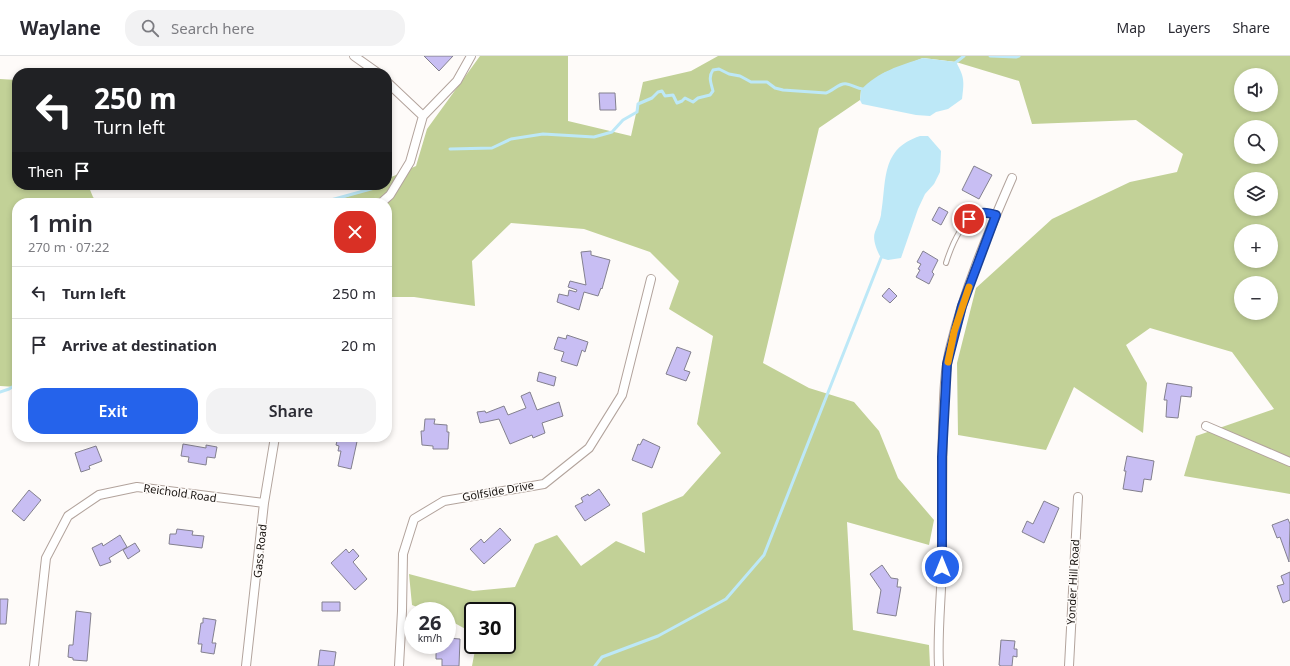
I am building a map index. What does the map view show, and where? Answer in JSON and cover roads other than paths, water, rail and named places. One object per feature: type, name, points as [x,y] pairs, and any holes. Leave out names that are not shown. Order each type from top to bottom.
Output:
[{"type":"street","points":[[354,56],[371,68]]},
{"type":"street","points":[[387,198],[410,162],[423,116],[457,81],[472,56]]},
{"type":"street","points":[[392,87],[423,116]]},
{"type":"street","points":[[939,666],[942,583],[942,457],[946,370],[962,306],[996,215],[1012,178]]},
{"type":"street","name":"Golfside Drive","points":[[399,666],[403,554],[414,519],[444,500],[544,484],[589,448],[622,396],[651,279]]},
{"type":"street","points":[[1206,426],[1290,462]]},
{"type":"street","name":"Gass Road","points":[[246,666],[264,503],[274,442]]},
{"type":"street","name":"Reichold Road","points":[[34,666],[46,558],[68,516],[99,495],[137,487],[198,496],[264,503]]},
{"type":"street","name":"Yonder Hill Road","points":[[1069,666],[1078,497]]},
{"type":"lane","points":[[946,263],[959,232],[969,219],[979,213],[986,212],[996,215]]},
{"type":"water","points":[[923,58],[956,62],[963,80],[962,99],[948,109],[936,112],[930,116],[916,115],[862,104],[860,100],[861,90],[874,78],[906,63]]},
{"type":"water","points":[[920,136],[928,136],[941,151],[940,172],[934,184],[925,194],[918,209],[901,258],[888,260],[881,258],[875,245],[874,235],[881,215],[885,178],[888,168],[898,149],[907,142]]},
{"type":"waterway","points":[[955,63],[964,56]]},
{"type":"waterway","points":[[990,56],[1019,56]]},
{"type":"waterway","points":[[450,149],[492,148],[511,139],[543,134],[594,137],[612,132],[623,120],[637,112],[638,104],[652,98],[658,92],[662,91],[665,96],[673,95],[677,103],[685,98],[693,102],[698,98],[710,95],[713,91],[710,80],[711,73],[713,70],[719,69],[729,74],[740,76],[751,82],[767,82],[775,88],[783,90],[826,93],[839,85],[844,84],[863,89]]},
{"type":"waterway","points":[[338,198],[367,190]]},
{"type":"waterway","points":[[595,666],[602,657],[658,636],[726,599],[764,555],[881,258]]},
{"type":"waterway","points":[[0,392],[12,387]]}]
